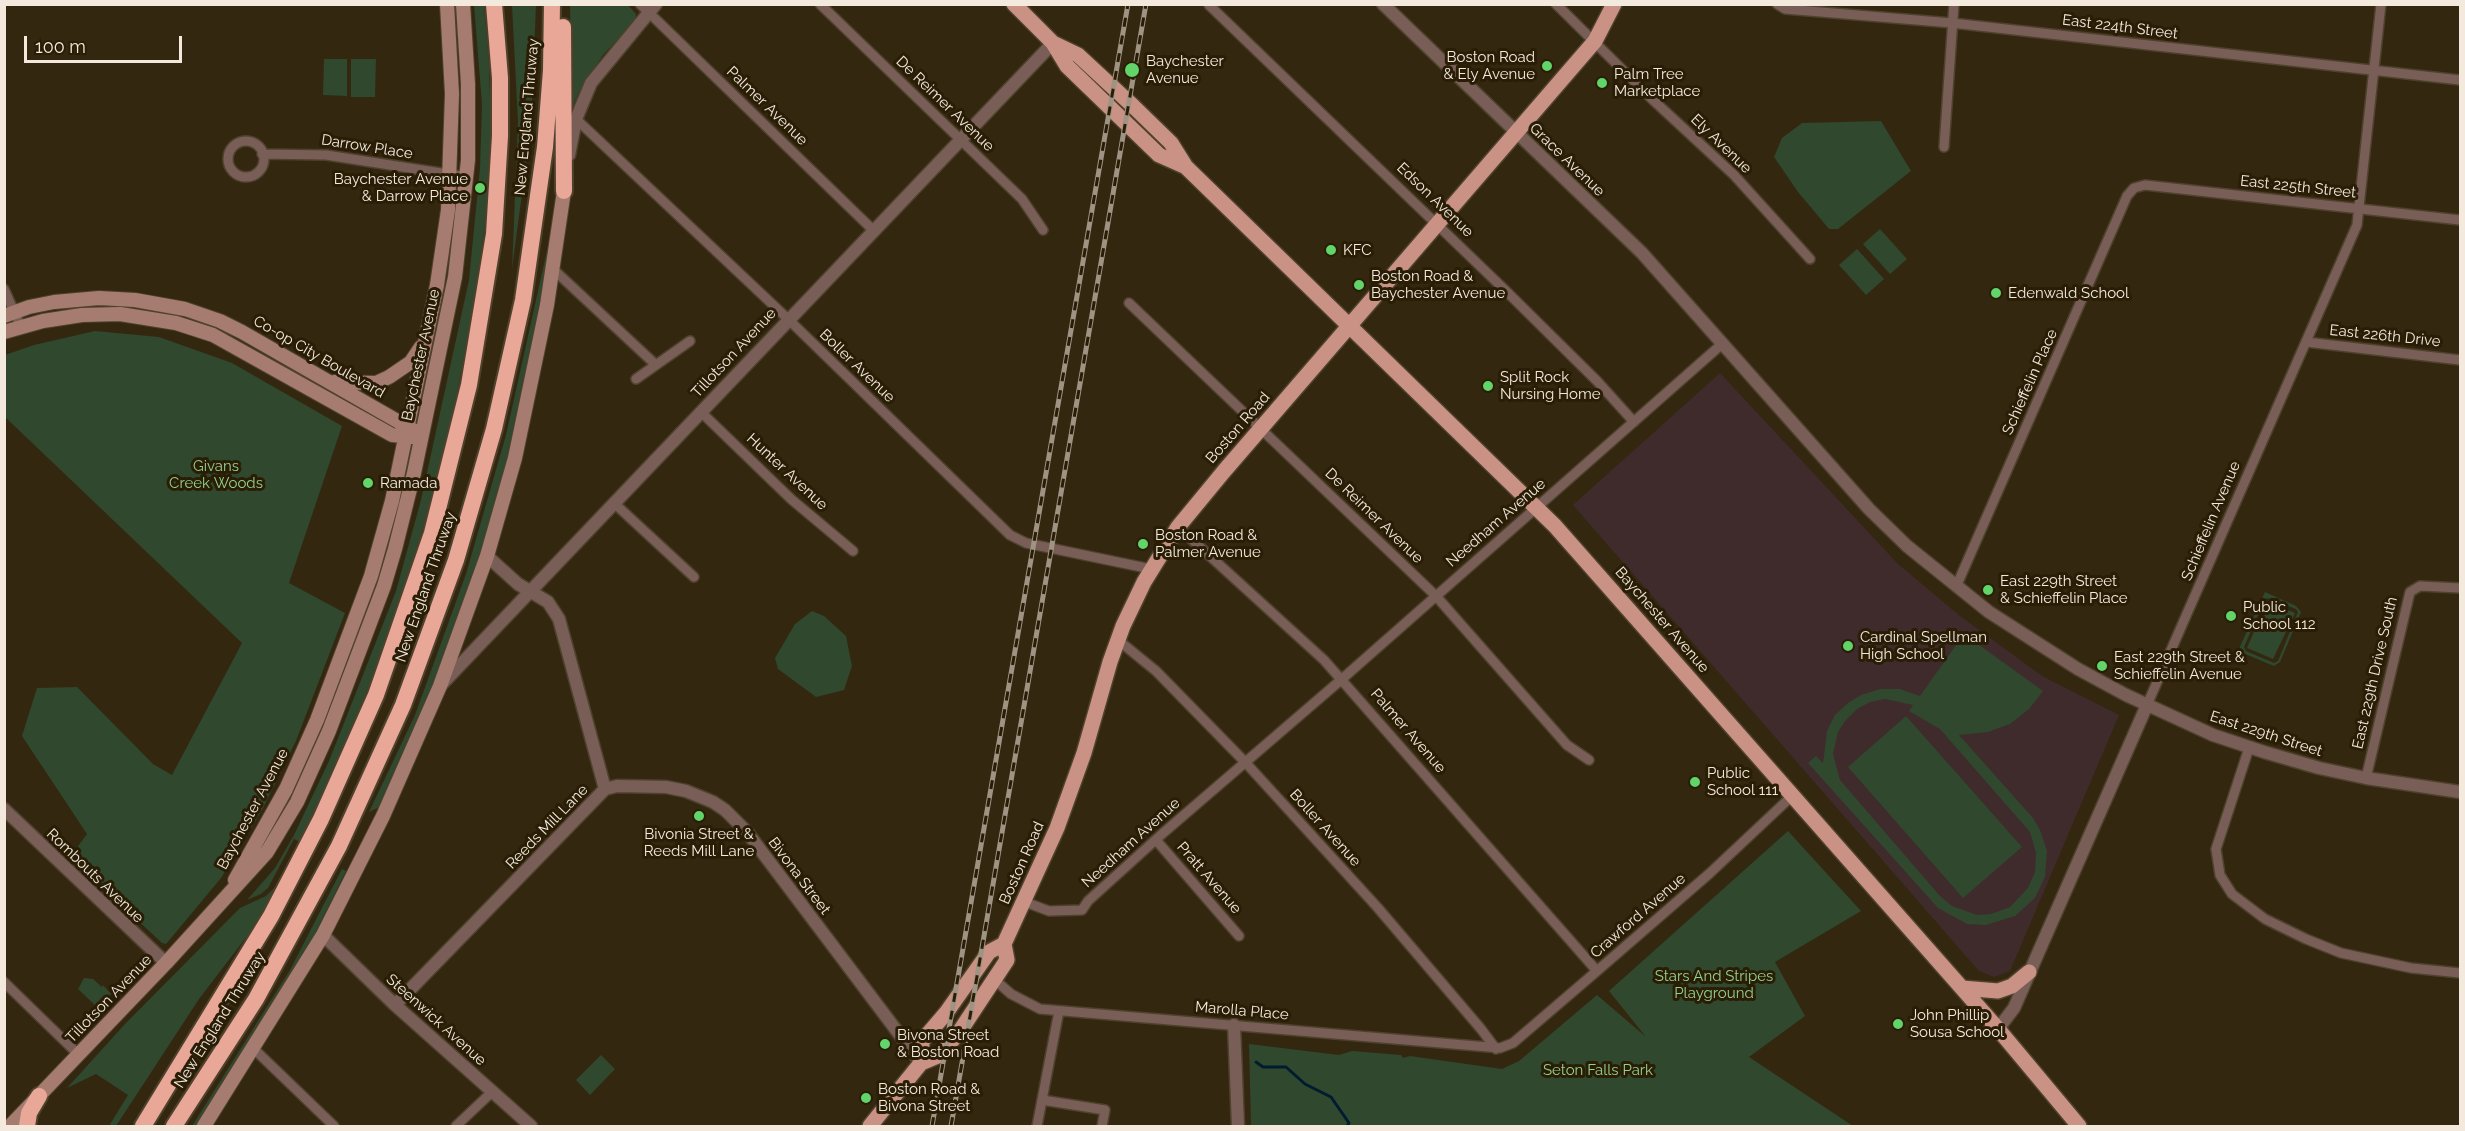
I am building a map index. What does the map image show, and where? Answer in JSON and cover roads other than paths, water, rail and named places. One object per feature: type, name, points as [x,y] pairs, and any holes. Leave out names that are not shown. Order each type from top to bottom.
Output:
[{"type":"highway","name":"New England Thruway","points":[[143,1126],[236,977],[305,851],[373,704],[415,587],[461,422],[477,347],[489,272],[496,215],[500,136],[500,78],[494,4]]},
{"type":"highway","name":"New England Thruway","points":[[174,1126],[270,974],[339,846],[403,705],[456,560],[494,429],[523,300],[545,147],[551,70],[552,4]]},
{"type":"highway","points":[[562,4],[564,191]]},
{"type":"highway","points":[[27,1126],[29,1113],[39,1096]]},
{"type":"main road","name":"Baychester Avenue","points":[[229,892],[286,789],[317,720],[376,557],[407,432],[444,248],[450,175],[452,75],[447,4]]},
{"type":"main road","name":"Baychester Avenue","points":[[229,892],[267,852],[306,785],[329,731],[389,568],[405,511],[455,277],[467,177],[468,84],[463,4]]},
{"type":"main road","name":"Baychester Avenue","points":[[1014,4],[1053,43],[1078,55],[1171,143],[1186,167],[1537,507],[1998,1029],[2079,1126]]},
{"type":"main road","name":"Boston Road","points":[[921,1063],[922,1041],[989,952],[1004,944],[1025,902],[1052,843],[1084,753],[1118,640],[1151,569],[1178,527],[1348,326],[1595,41],[1614,4]]},
{"type":"main road","points":[[204,1126],[323,935],[383,816],[440,686],[487,556],[515,458],[553,269],[564,191]]},
{"type":"main road","name":"Co-op City Boulevard","points":[[10,314],[54,302],[115,298],[173,306],[220,321],[329,381],[407,432],[422,437]]},
{"type":"main road","name":"Co-op City Boulevard","points":[[4,332],[63,317],[120,314],[177,323],[213,336],[392,435],[407,432]]},
{"type":"main road","points":[[213,336],[220,321]]},
{"type":"main road","points":[[329,381],[349,384],[376,383],[411,362],[426,339]]},
{"type":"main road","name":"Tillotson Avenue","points":[[10,1126],[166,963],[229,892]]},
{"type":"main road","name":"Boston Road","points":[[870,1126],[921,1063],[940,1055],[1007,960],[1004,944]]},
{"type":"main road","points":[[1962,988],[1998,991],[2019,982],[2030,972]]},
{"type":"street","name":"De Reimer Avenue","points":[[820,4],[1022,199],[1042,230]]},
{"type":"street","name":"Grace Avenue","points":[[1383,4],[1642,253],[1722,344]]},
{"type":"street","name":"Ely Avenue","points":[[1556,4],[1734,176],[1810,259]]},
{"type":"street","name":"East 224th Street","points":[[1777,4],[1785,9],[1952,23],[2460,80]]},
{"type":"street","points":[[1944,147],[1954,4]]},
{"type":"street","name":"Schieffelin Avenue","points":[[1998,1029],[2012,1012],[2030,972],[2357,225],[2381,4]]},
{"type":"street","name":"Edson Avenue","points":[[1209,5],[1581,365],[1634,423]]},
{"type":"street","points":[[564,191],[576,119],[591,83],[648,7]]},
{"type":"street","name":"Palmer Avenue","points":[[648,7],[873,230]]},
{"type":"street","name":"Tillotson Avenue","points":[[440,686],[1053,43]]},
{"type":"street","name":"Boller Avenue","points":[[576,119],[788,319],[1011,535],[1035,545],[1151,569]]},
{"type":"street","name":"Darrow Place","points":[[262,154],[326,155],[467,177]]},
{"type":"street","name":"East 225th Street","points":[[2132,189],[2145,185],[2460,220]]},
{"type":"street","name":"Schieffelin Place","points":[[1956,587],[2132,189]]},
{"type":"street","points":[[553,269],[656,365]]},
{"type":"street","points":[[4,289],[10,314],[21,327]]},
{"type":"street","name":"De Reimer Avenue","points":[[1129,303],[1436,596],[1567,745],[1589,760]]},
{"type":"street","points":[[636,379],[690,341]]},
{"type":"street","name":"East 226th Drive","points":[[2306,342],[2460,360]]},
{"type":"street","points":[[1722,344],[1869,509],[1907,546],[1956,587]]},
{"type":"street","name":"Needham Avenue","points":[[1025,902],[1049,911],[1082,910],[1088,901],[1156,840],[1722,344]]},
{"type":"street","name":"Hunter Avenue","points":[[701,412],[791,499],[853,551]]},
{"type":"street","points":[[614,503],[694,577]]},
{"type":"street","name":"Palmer Avenue","points":[[1178,527],[1342,679],[1597,972]]},
{"type":"street","name":"Reeds Mill Lane","points":[[394,1005],[605,789],[563,631],[548,602],[518,584],[487,556]]},
{"type":"street","name":"East 229th Drive South","points":[[2366,778],[2410,592],[2420,586],[2460,588]]},
{"type":"street","name":"East 229th Street","points":[[1956,587],[2035,643],[2078,669],[2147,705],[2214,735],[2249,748],[2366,778],[2460,792]]},
{"type":"street","name":"Boller Avenue","points":[[1118,640],[1156,671],[1245,762],[1378,908],[1496,1049]]},
{"type":"street","points":[[2249,748],[2216,849],[2220,875],[2232,894],[2265,919],[2341,953],[2411,968],[2460,973]]},
{"type":"street","name":"Bivona Street","points":[[605,789],[617,786],[686,791],[725,810],[747,832],[921,1063]]},
{"type":"street","name":"Crawford Avenue","points":[[1496,1049],[1513,1043],[1597,972],[1710,873],[1792,795]]},
{"type":"street","name":"Rombouts Avenue","points":[[4,809],[166,963]]},
{"type":"street","name":"Pratt Avenue","points":[[1156,840],[1239,936]]},
{"type":"street","name":"Steenwick Avenue","points":[[323,935],[394,1005],[531,1126]]},
{"type":"street","name":"Marolla Place","points":[[995,980],[1023,1002],[1040,1009],[1496,1049]]},
{"type":"street","points":[[4,982],[79,1055]]},
{"type":"street","points":[[1038,1126],[1059,1011]]},
{"type":"street","points":[[1234,1025],[1238,1126]]},
{"type":"street","points":[[254,1049],[334,1126]]},
{"type":"street","points":[[456,1126],[493,1091]]},
{"type":"street","points":[[1042,1100],[1105,1110],[1102,1126]]},
{"type":"waterway","points":[[1256,1062],[1263,1067],[1286,1067],[1305,1084],[1331,1097],[1349,1123],[1347,1126]]},
{"type":"railway","points":[[932,1126],[1128,4]]},
{"type":"railway","points":[[951,1126],[1146,4]]},
{"type":"place","name":"Boston Road & Ely Avenue","points":[[1547,66]]},
{"type":"place","name":"Baychester Avenue","points":[[1132,70]]},
{"type":"place","name":"Palm Tree Marketplace","points":[[1602,83]]},
{"type":"place","name":"Baychester Avenue & Darrow Place","points":[[480,188]]},
{"type":"place","name":"KFC","points":[[1331,250]]},
{"type":"place","name":"Boston Road & Baychester Avenue","points":[[1359,285]]},
{"type":"place","name":"Edenwald School","points":[[1996,293]]},
{"type":"place","name":"Split Rock Nursing Home","points":[[1488,386]]},
{"type":"place","name":"Ramada","points":[[368,483]]},
{"type":"place","name":"Boston Road & Palmer Avenue","points":[[1143,544]]},
{"type":"place","name":"East 229th Street & Schieffelin Place","points":[[1988,590]]},
{"type":"place","name":"Public School 112","points":[[2231,616]]},
{"type":"place","name":"Cardinal Spellman High School","points":[[1848,646]]},
{"type":"place","name":"East 229th Street & Schieffelin Avenue","points":[[2102,666]]},
{"type":"place","name":"Public School 111","points":[[1695,782]]},
{"type":"place","name":"Bivonia Street & Reeds Mill Lane","points":[[699,816]]},
{"type":"place","name":"John Phillip Sousa School","points":[[1898,1024]]},
{"type":"place","name":"Bivona Street & Boston Road","points":[[885,1044]]},
{"type":"place","name":"Boston Road & Bivona Street","points":[[866,1098]]},
{"type":"park label","name":"Givans Creek Woods","points":[[216,474]]},
{"type":"park label","name":"Stars And Stripes Playground","points":[[1714,984]]},
{"type":"park label","name":"Seton Falls Park","points":[[1598,1070]]}]
